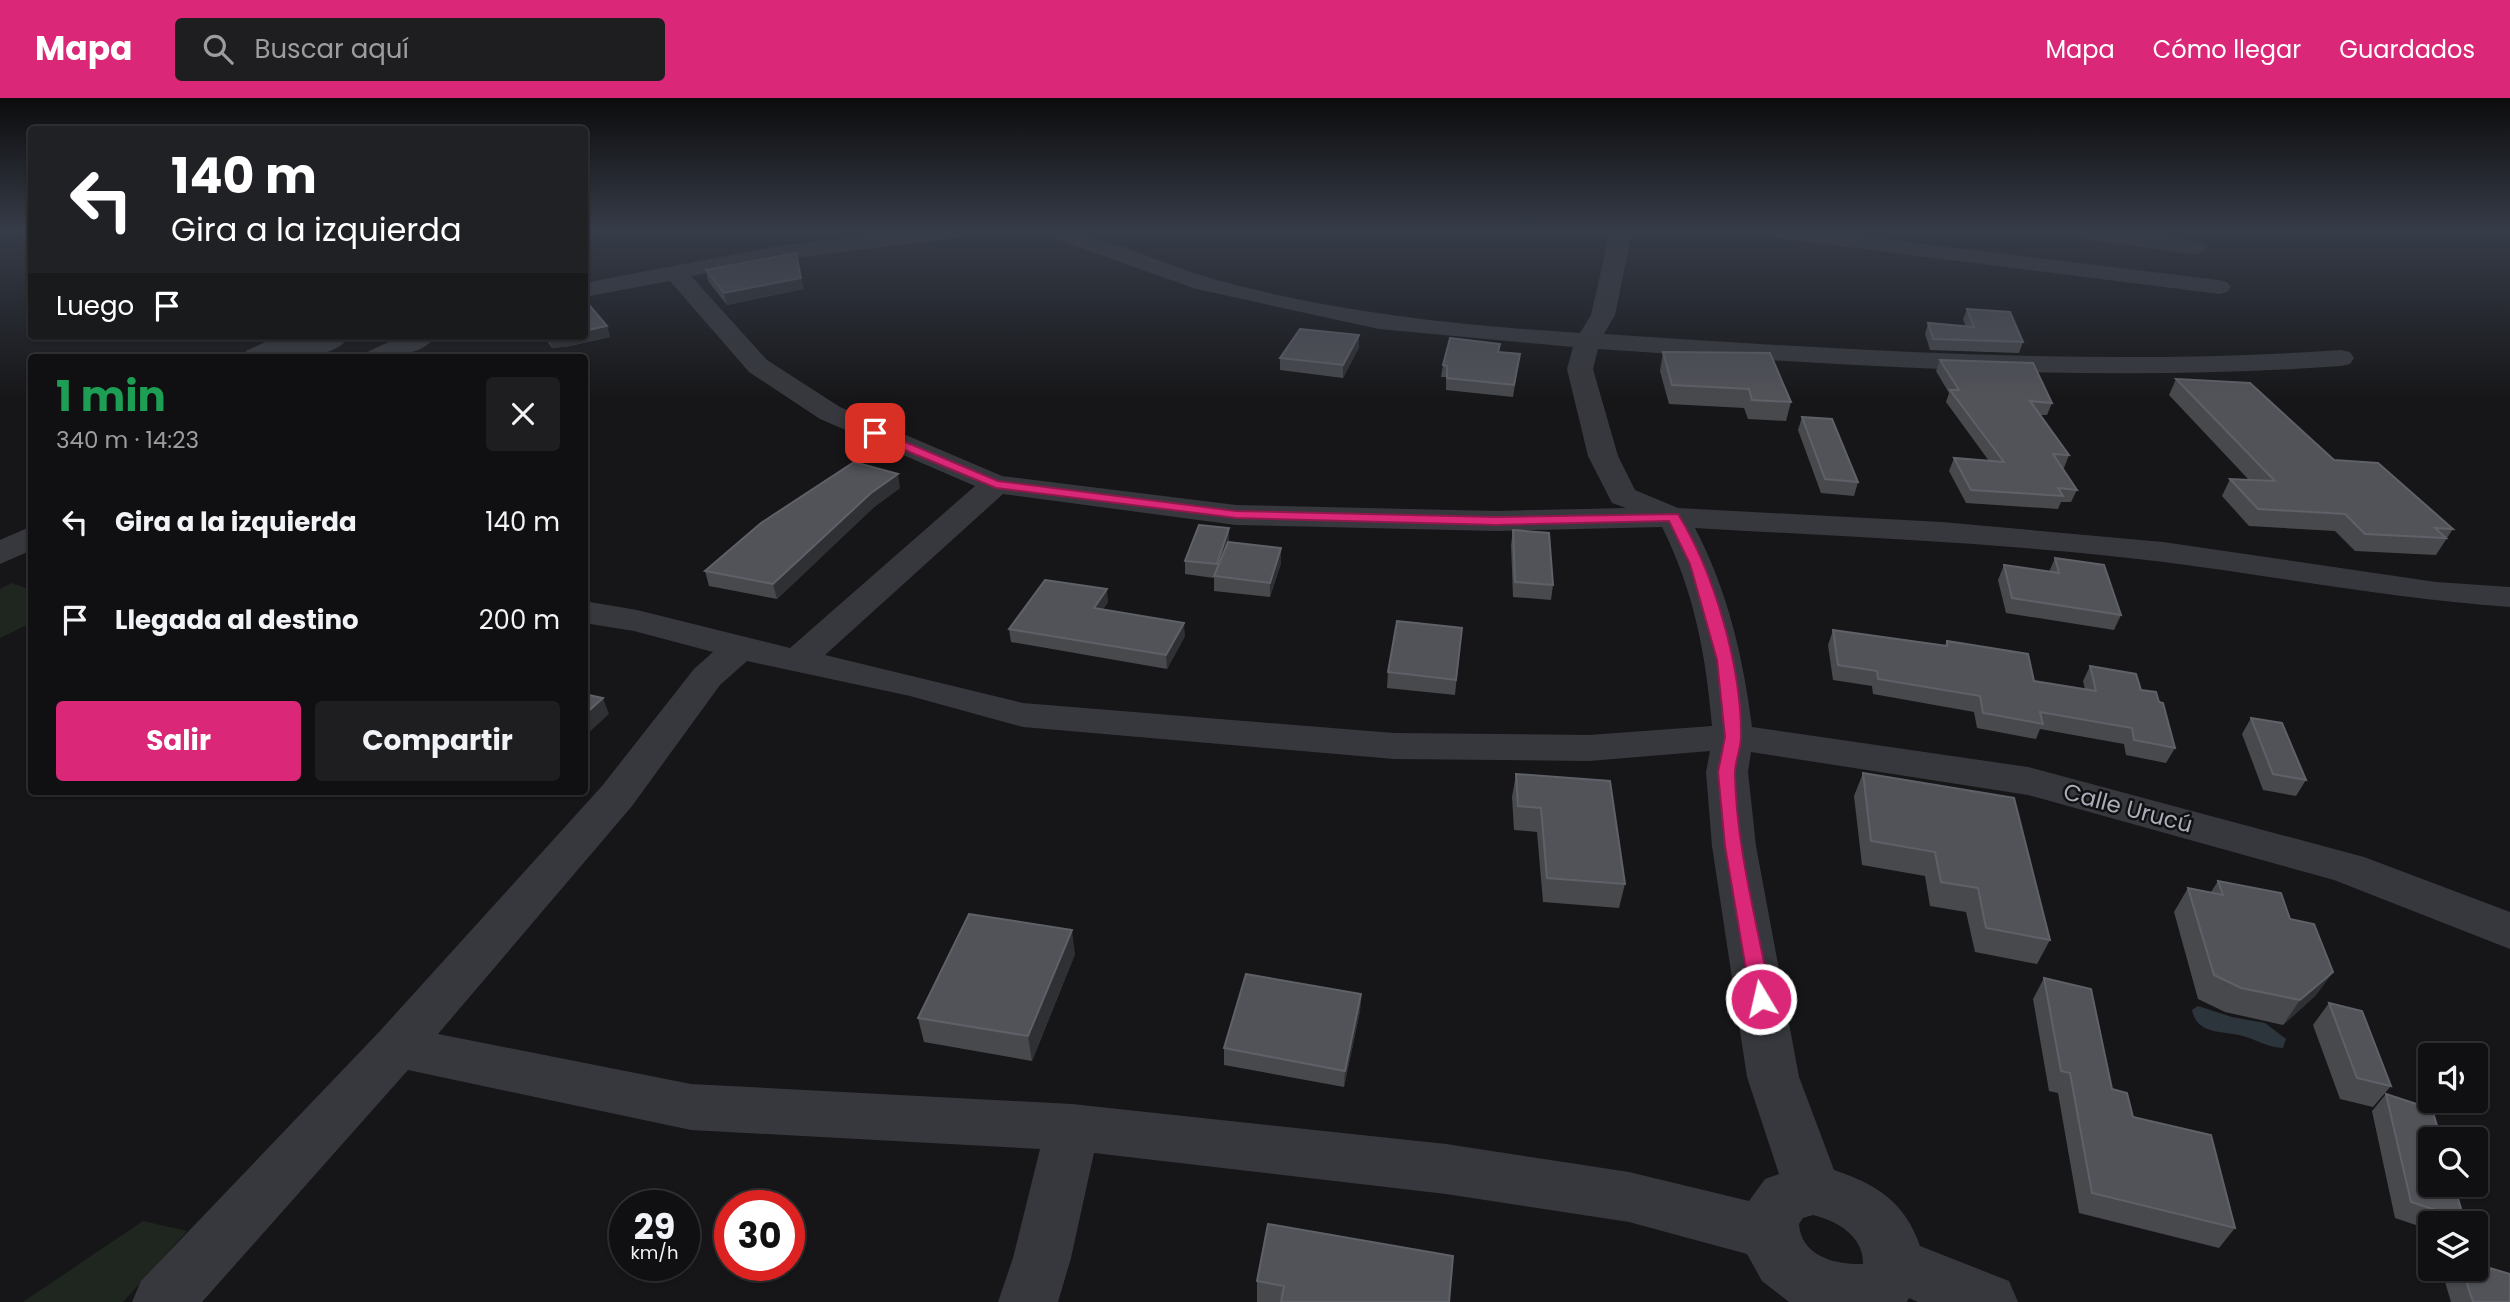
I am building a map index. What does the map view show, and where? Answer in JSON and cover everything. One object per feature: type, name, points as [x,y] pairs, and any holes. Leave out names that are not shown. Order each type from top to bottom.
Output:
[{"type":"street","points":[[689,288],[758,366],[830,413],[996,484],[1236,514],[1497,521],[1674,517],[1942,532],[2163,552],[2436,592],[2510,597]]},
{"type":"street","points":[[1222,288],[1379,321],[1498,335],[1873,359],[2078,366],[2228,366],[2341,358]]},
{"type":"street","points":[[1609,288],[1603,315],[1588,340],[1580,369],[1608,466],[1623,496],[1674,517],[1697,564],[1725,660],[1733,737],[1727,772],[1734,846],[1773,1077],[1813,1190]]},
{"type":"street","points":[[261,354],[290,340]]},
{"type":"street","points":[[301,354],[329,340]]},
{"type":"street","points":[[384,354],[414,340]]},
{"type":"street","points":[[798,660],[996,484]]},
{"type":"street","points":[[0,532],[28,518]]},
{"type":"street","points":[[0,554],[28,538]]},
{"type":"street","name":"Calle Urucú","points":[[588,613],[637,621],[1023,715],[1394,746],[1589,748],[1733,737],[2028,781],[2348,869],[2510,931]]},
{"type":"street","points":[[162,1302],[397,1046],[617,796],[707,677],[739,648]]},
{"type":"street","points":[[397,1046],[691,1107],[1072,1127],[1498,1177],[1629,1197],[1770,1233]]},
{"type":"street","points":[[1028,1302],[1072,1127]]},
{"type":"street","points":[[1849,1290],[1886,1237],[1868,1213],[1841,1197],[1813,1190],[1785,1197],[1770,1219],[1770,1233],[1782,1262],[1849,1290],[1988,1302]]},
{"type":"shaded area","points":[[12,583],[28,589],[28,624],[0,638],[0,589]]},
{"type":"shaded area","points":[[2198,1006],[2232,1017],[2265,1023],[2286,1039],[2283,1048],[2245,1036],[2210,1030],[2195,1018],[2192,1010]]},
{"type":"shaded area","points":[[143,1221],[187,1231],[123,1302],[23,1302]]},
{"type":"building","points":[[720,288],[749,288],[724,293]]},
{"type":"building","points":[[588,304],[607,326],[588,330]]},
{"type":"building","points":[[1967,309],[2010,312],[2023,342],[1933,339],[1928,323],[1974,327]]},
{"type":"building","points":[[1300,329],[1359,335],[1343,365],[1280,358]]},
{"type":"building","points":[[1450,338],[1500,344],[1498,352],[1520,354],[1514,385],[1447,378],[1447,366],[1443,365]]},
{"type":"building","points":[[1663,352],[1770,353],[1791,402],[1752,400],[1749,389],[1672,385]]},
{"type":"building","points":[[1940,360],[2033,363],[2052,403],[2030,401],[2069,455],[2053,454],[2077,490],[2058,488],[2063,496],[1971,490],[1954,458],[2004,462],[1950,390],[1959,390]]},
{"type":"building","points":[[2176,379],[2250,383],[2334,460],[2378,463],[2453,529],[2435,528],[2446,538],[2365,534],[2345,514],[2258,509],[2230,479],[2275,481]]},
{"type":"building","points":[[1802,417],[1832,419],[1858,482],[1825,479]]},
{"type":"building","points":[[854,462],[898,474],[871,493],[773,584],[705,571],[761,523]]},
{"type":"building","points":[[1199,525],[1229,528],[1217,564],[1185,561]]},
{"type":"building","points":[[1513,530],[1549,533],[1553,585],[1515,582]]},
{"type":"building","points":[[1228,542],[1281,548],[1270,583],[1214,576]]},
{"type":"building","points":[[2055,558],[2104,565],[2121,615],[2012,598],[2004,565],[2059,573]]},
{"type":"building","points":[[1045,580],[1107,589],[1094,608],[1184,623],[1166,655],[1009,629]]},
{"type":"building","points":[[1397,621],[1462,628],[1456,680],[1388,672]]},
{"type":"building","points":[[1833,630],[1947,646],[1947,641],[2028,654],[2034,681],[2096,691],[2090,666],[2136,674],[2141,690],[2156,692],[2159,702],[2163,703],[2175,748],[2134,740],[2132,728],[2040,712],[2043,724],[1983,713],[1980,696],[1878,679],[1877,671],[1838,665]]},
{"type":"building","points":[[588,695],[603,698],[588,711]]},
{"type":"building","points":[[2251,718],[2282,723],[2306,780],[2273,774]]},
{"type":"building","points":[[1863,773],[2014,798],[2050,940],[1986,928],[1978,888],[1941,882],[1935,852],[1871,841]]},
{"type":"building","points":[[1516,774],[1610,781],[1625,884],[1547,878],[1541,808],[1518,806]]},
{"type":"building","points":[[2218,881],[2281,893],[2290,919],[2314,924],[2333,972],[2300,1000],[2241,988],[2214,975],[2188,888],[2223,895]]},
{"type":"building","points":[[969,914],[1072,930],[1028,1036],[918,1018]]},
{"type":"building","points":[[1246,974],[1361,994],[1345,1071],[1224,1048]]},
{"type":"building","points":[[2044,978],[2091,989],[2112,1089],[2127,1093],[2133,1117],[2211,1135],[2235,1228],[2092,1193],[2070,1073],[2061,1071]]},
{"type":"building","points":[[2329,1003],[2362,1011],[2391,1086],[2357,1078]]},
{"type":"building","points":[[2386,1094],[2418,1104],[2418,1113],[2433,1113],[2437,1127],[2418,1127],[2418,1197],[2458,1197],[2462,1211],[2439,1211],[2411,1202]]},
{"type":"building","points":[[1268,1224],[1453,1256],[1449,1302],[1281,1302],[1284,1286],[1257,1281]]},
{"type":"building","points":[[2488,1268],[2510,1274],[2510,1302],[2473,1302],[2466,1281],[2488,1281]]},
{"type":"route","points":[[875,433],[996,484],[1119,502],[1236,514],[1346,518],[1497,521],[1674,517],[1697,564],[1725,660],[1733,737],[1727,772],[1734,846],[1761,999]]}]
